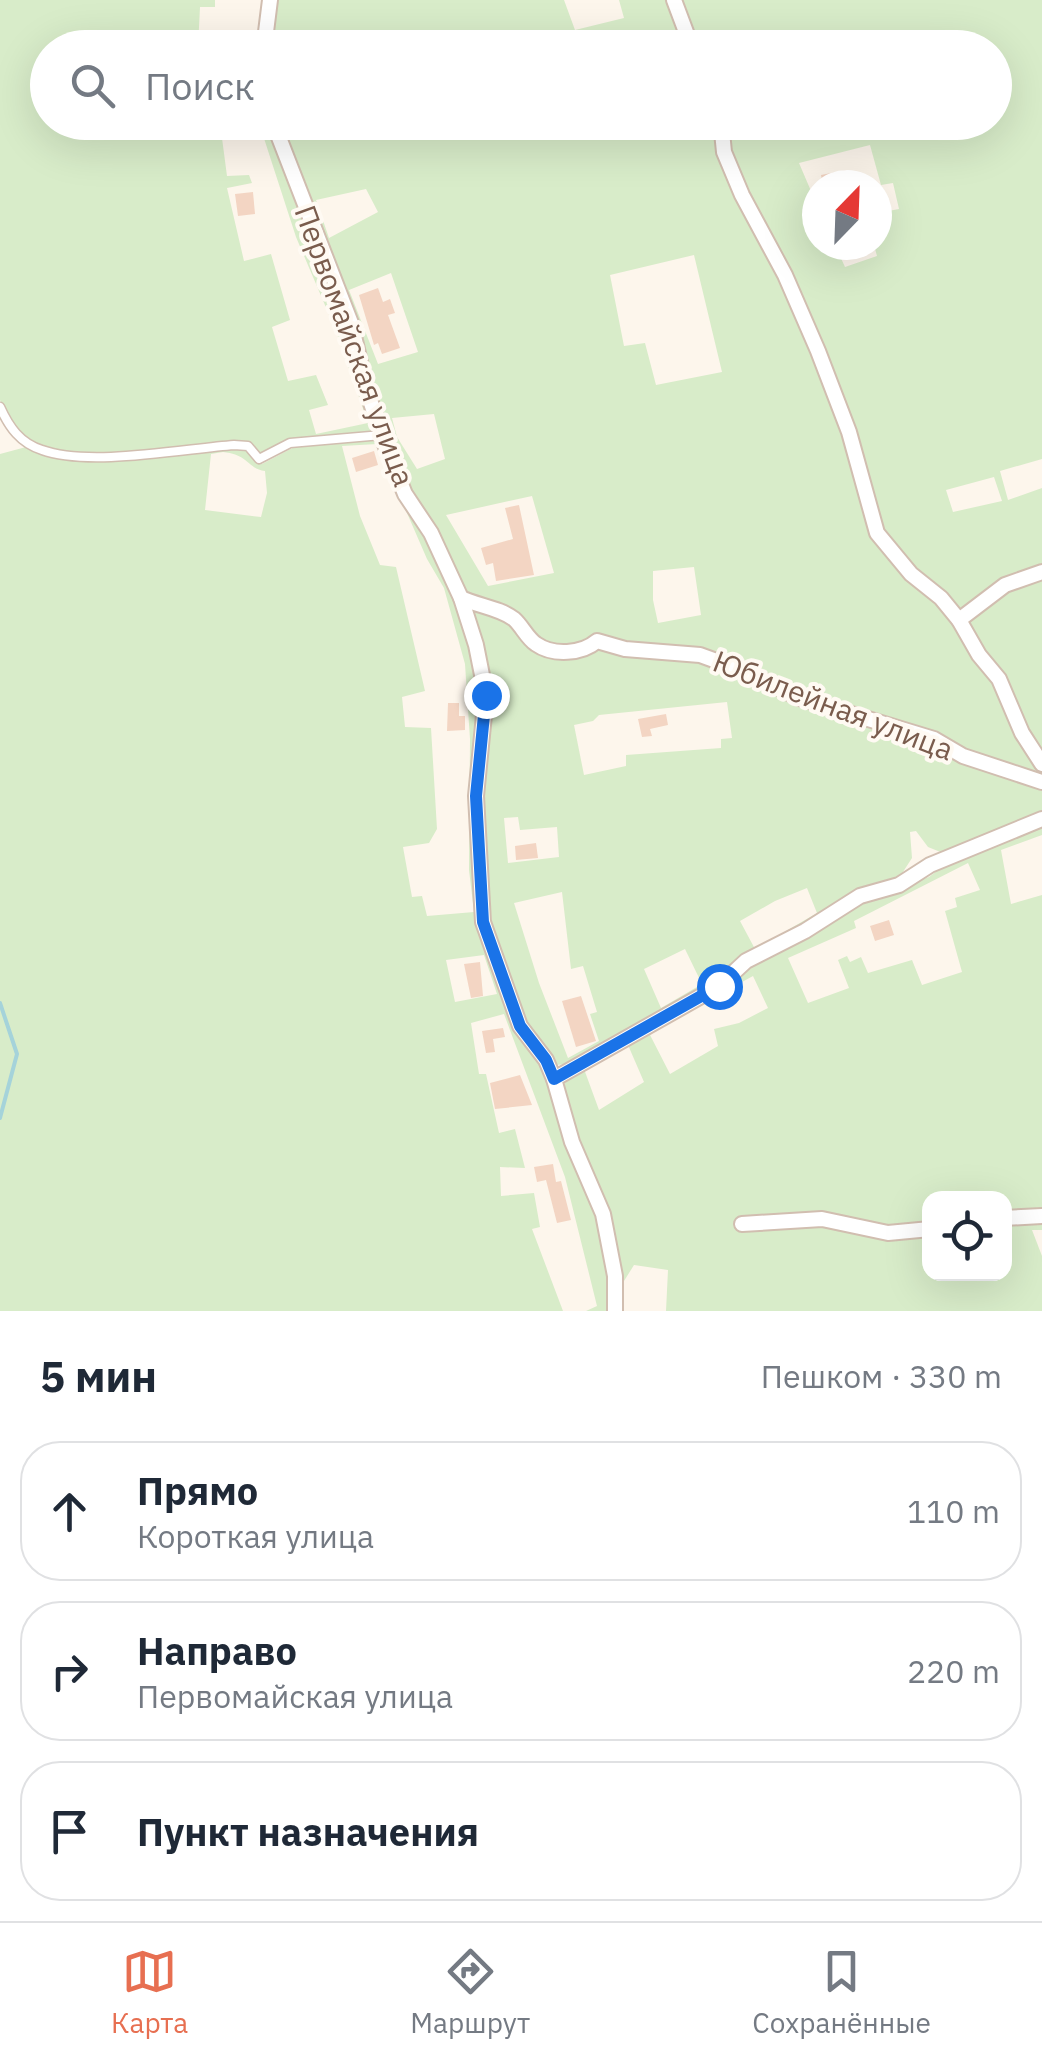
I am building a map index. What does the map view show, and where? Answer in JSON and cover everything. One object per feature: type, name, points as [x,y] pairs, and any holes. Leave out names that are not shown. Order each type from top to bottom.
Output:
[{"type":"street","points":[[266,30],[270,0]]},
{"type":"street","points":[[674,0],[685,30]]},
{"type":"street","points":[[680,18],[687,0]]},
{"type":"street","name":"Первомайская улица","points":[[280,140],[351,323],[382,435],[405,494],[431,533],[462,598],[476,645],[486,695],[476,796],[483,922],[520,1026],[546,1060],[554,1079],[572,1142],[610,1242],[615,1311]]},
{"type":"street","points":[[722,140],[742,195],[818,350],[849,432],[877,533],[911,574],[942,598],[959,620],[979,655],[999,679],[1022,733],[1042,764]]},
{"type":"street","points":[[959,620],[1005,584],[1042,572]]},
{"type":"street","name":"Юбилейная улица","points":[[462,598],[514,619],[536,644],[548,648],[566,652],[588,649],[597,641],[625,649],[700,656],[744,670],[798,698],[934,740],[964,756],[1042,782]]},
{"type":"street","points":[[554,1079],[719,986],[746,962],[860,896],[900,885],[930,866],[1042,818]]},
{"type":"street","points":[[1012,1218],[1042,1216]]},
{"type":"street","points":[[742,1224],[822,1219],[888,1233],[922,1230]]},
{"type":"lane","points":[[0,407],[17,436],[42,450],[69,456],[234,445],[248,446],[260,460],[290,443],[382,435]]},
{"type":"green space","points":[[0,0],[215,0],[215,7],[200,7],[199,30],[30,30],[30,140],[222,140],[227,176],[249,175],[252,183],[227,188],[244,261],[271,254],[290,320],[272,327],[288,381],[316,375],[328,405],[309,410],[316,434],[368,423],[336,331],[296,237],[265,140],[277,140],[348,325],[377,433],[306,438],[262,456],[245,443],[235,441],[130,453],[73,454],[32,443],[16,429],[0,400]]},
{"type":"green space","points":[[273,0],[564,0],[575,30],[270,30]]},
{"type":"green space","points":[[619,0],[1042,0],[1042,459],[1000,471],[1008,500],[1042,488],[1042,813],[943,853],[928,847],[916,831],[910,832],[912,858],[901,875],[713,985],[567,1064],[556,1065],[517,1005],[492,926],[481,777],[491,724],[490,695],[479,640],[403,481],[283,140],[1012,140],[1012,30],[575,30],[624,18]],"holes":[[[366,189],[378,212],[329,238],[316,200]],[[694,255],[722,372],[656,385],[645,343],[624,346],[610,275]],[[391,273],[418,352],[378,364],[349,290]],[[434,414],[445,459],[417,469],[397,437],[392,418]],[[994,477],[1002,501],[953,512],[946,490]],[[532,496],[554,573],[488,586],[446,515]],[[694,567],[701,615],[658,623],[653,571]],[[727,702],[732,738],[721,739],[721,748],[626,755],[626,766],[584,775],[574,725],[593,721],[599,715]],[[518,817],[520,830],[557,827],[559,857],[508,863],[504,818]],[[807,888],[817,913],[755,949],[740,921]],[[562,892],[571,969],[583,966],[597,1012],[590,1014],[599,1041],[568,1058],[514,903]],[[685,949],[702,984],[661,1008],[644,969]]]},
{"type":"green space","points":[[379,439],[429,534],[458,601],[482,696],[476,831],[497,969],[545,1062],[609,1247],[611,1311],[586,1311],[597,1306],[565,1177],[504,1014],[471,1023],[479,1074],[486,1074],[499,1133],[515,1129],[525,1168],[500,1167],[501,1196],[534,1193],[540,1227],[532,1229],[563,1311],[0,1311],[0,454],[26,447],[72,458],[245,447],[262,464],[300,444]],"holes":[[[377,444],[427,559],[444,588],[465,664],[470,739],[469,870],[474,912],[427,916],[422,896],[412,897],[403,847],[429,843],[437,829],[431,728],[405,727],[402,697],[425,691],[396,567],[380,565],[360,516],[342,446]],[[223,452],[265,471],[267,493],[261,517],[205,510],[211,454]],[[484,955],[497,994],[455,1002],[446,960]]]},
{"type":"green space","points":[[1042,823],[1042,835],[1001,850],[1011,904],[1042,895],[1042,1214],[1012,1216],[1012,1191],[922,1191],[922,1228],[888,1231],[822,1218],[736,1222],[746,1227],[772,1227],[828,1222],[889,1235],[922,1232],[922,1281],[1012,1281],[1012,1220],[1042,1218],[1042,1230],[1032,1230],[1042,1256],[1042,1311],[666,1311],[668,1270],[634,1265],[624,1281],[624,1311],[619,1311],[616,1245],[573,1135],[563,1096],[565,1083],[573,1073],[723,988],[748,966],[855,905],[929,877],[950,861]],"holes":[[[968,863],[980,890],[955,898],[957,907],[945,911],[962,972],[922,985],[912,960],[868,973],[861,957],[850,962],[847,956],[838,960],[849,988],[808,1003],[788,958],[856,928],[854,921]],[[753,976],[768,1008],[739,1023],[714,1029],[718,1046],[670,1074],[649,1033]],[[628,1045],[644,1082],[599,1110],[584,1069]]]},
{"type":"building","points":[[253,192],[255,214],[238,216],[235,194]]},
{"type":"building","points":[[378,288],[383,302],[390,299],[395,313],[388,315],[400,348],[382,354],[378,343],[374,345],[359,295]]},
{"type":"building","points":[[374,451],[378,465],[356,472],[352,458]]},
{"type":"building","points":[[519,505],[534,575],[496,581],[493,563],[486,565],[481,548],[513,539],[505,508]]},
{"type":"building","points":[[448,703],[459,703],[459,716],[465,716],[465,730],[447,731]]},
{"type":"building","points":[[666,714],[668,725],[650,729],[652,736],[642,737],[638,719]]},
{"type":"building","points":[[536,843],[538,858],[516,860],[515,846]]},
{"type":"building","points":[[889,920],[894,935],[875,941],[870,926]]},
{"type":"building","points":[[480,962],[483,996],[471,998],[464,964]]},
{"type":"building","points":[[581,996],[596,1041],[576,1047],[562,1001]]},
{"type":"building","points":[[503,1028],[505,1037],[493,1039],[495,1052],[486,1053],[482,1031]]},
{"type":"building","points":[[520,1075],[532,1105],[495,1109],[490,1083]]},
{"type":"building","points":[[553,1164],[571,1220],[557,1223],[546,1180],[537,1182],[534,1167]]},
{"type":"waterway","points":[[0,1003],[17,1054],[0,1118]]},
{"type":"route","points":[[486,695],[476,796],[483,922],[520,1026],[546,1060],[554,1079],[719,986]]}]
